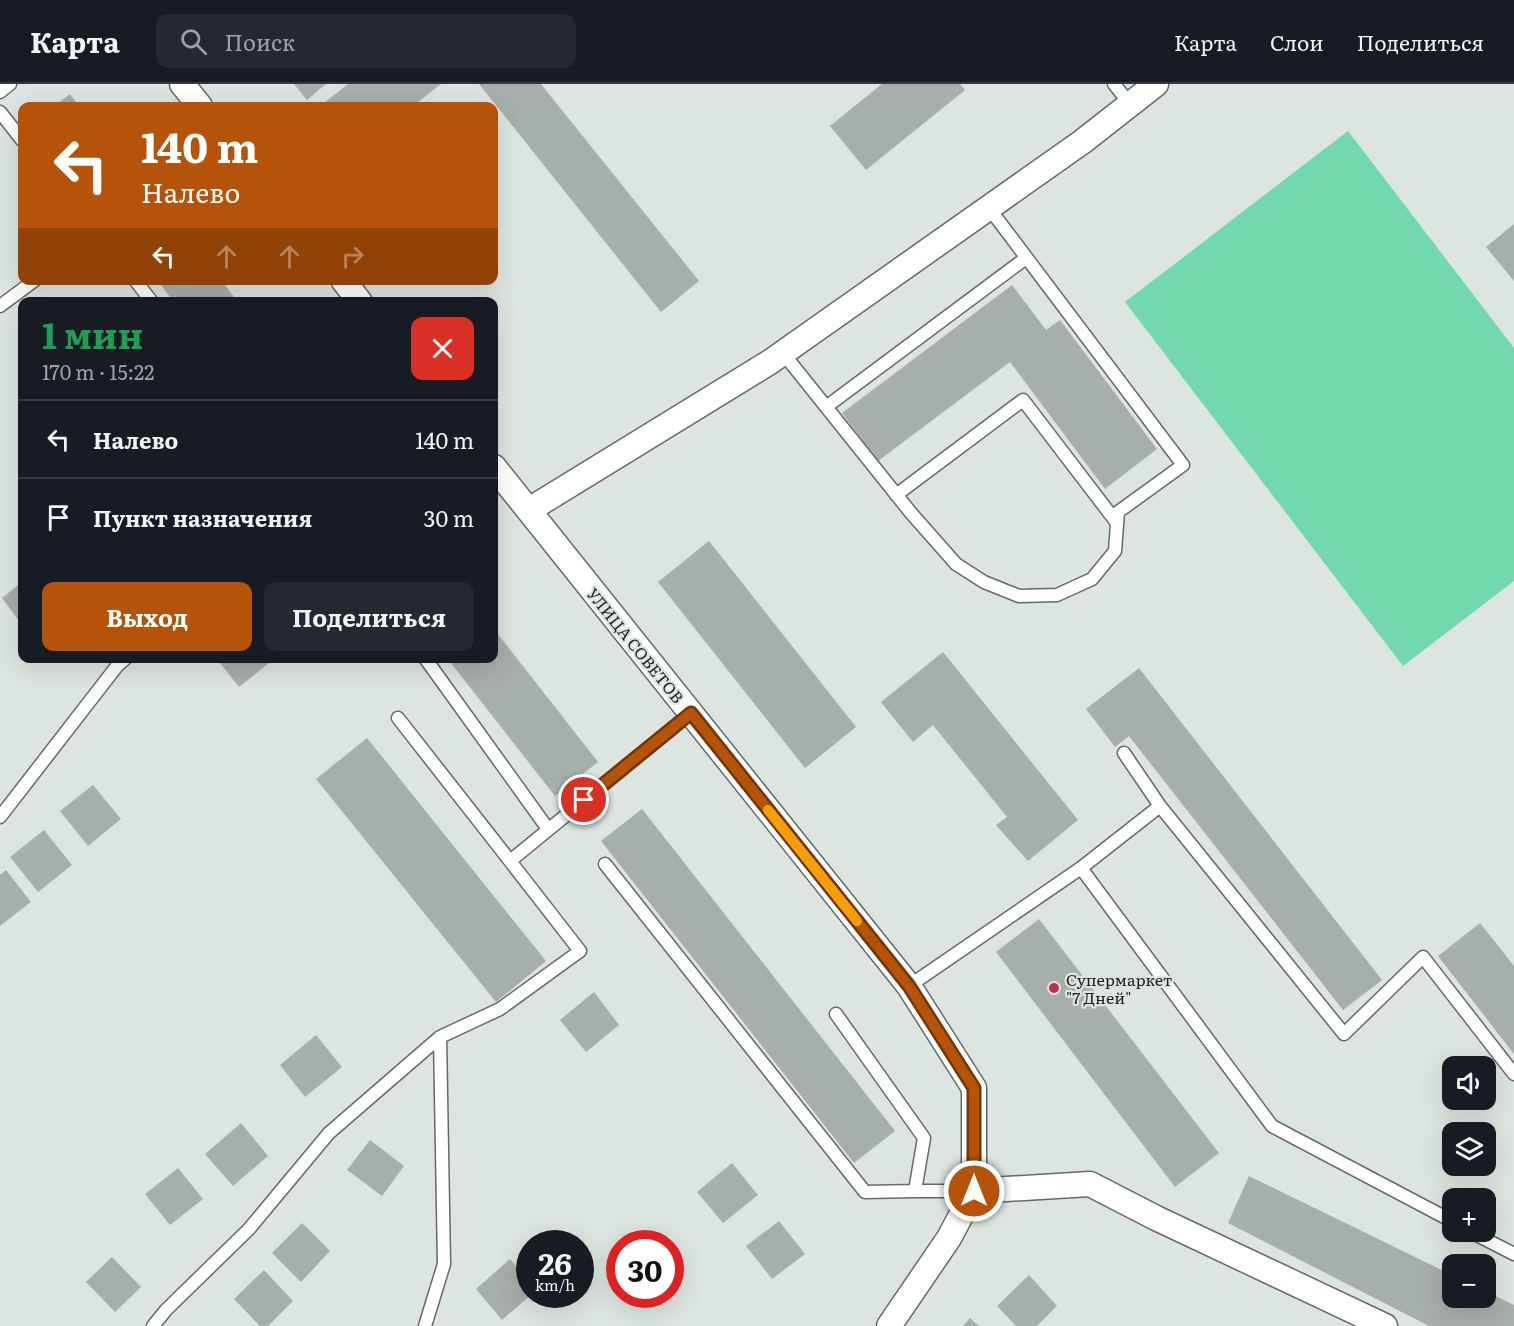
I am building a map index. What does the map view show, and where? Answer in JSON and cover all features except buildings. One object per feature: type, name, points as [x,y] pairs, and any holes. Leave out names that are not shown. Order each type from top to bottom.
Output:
[{"type":"street","points":[[182,84],[197,102]]},
{"type":"street","points":[[529,510],[783,353],[1082,142],[1156,84]]},
{"type":"street","points":[[347,285],[356,297]]},
{"type":"street","name":"УЛИЦА СОВЕТОВ","points":[[498,471],[909,986],[974,1088],[974,1191]]},
{"type":"street","points":[[889,1326],[949,1238],[974,1191],[1090,1184],[1156,1218],[1385,1326]]},
{"type":"lane","points":[[0,92],[10,84]]},
{"type":"lane","points":[[1114,84],[1130,105]]},
{"type":"lane","points":[[0,112],[18,135]]},
{"type":"lane","points":[[783,353],[896,495],[956,564],[984,582],[1019,596],[1057,595],[1092,579],[1115,551],[1118,512],[1183,465],[989,208]]},
{"type":"lane","points":[[826,406],[1026,258]]},
{"type":"lane","points":[[0,306],[28,285]]},
{"type":"lane","points":[[139,285],[148,297]]},
{"type":"lane","points":[[896,495],[1023,400],[1117,523]]},
{"type":"lane","points":[[0,817],[120,663]]},
{"type":"lane","points":[[429,663],[548,829]]},
{"type":"lane","points":[[510,861],[691,713]]},
{"type":"lane","points":[[153,1326],[166,1310],[249,1229],[329,1133],[440,1037],[500,1009],[580,951],[398,718]]},
{"type":"lane","points":[[1124,753],[1160,806],[1344,1034],[1423,957],[1514,1074]]},
{"type":"lane","points":[[909,986],[1081,868],[1160,806]]},
{"type":"lane","points":[[605,864],[865,1192],[974,1191]]},
{"type":"lane","points":[[1081,868],[1272,1126],[1442,1216]]},
{"type":"lane","points":[[836,1014],[924,1138],[915,1191]]},
{"type":"lane","points":[[424,1326],[444,1264],[440,1037]]},
{"type":"lane","points":[[1491,1242],[1514,1254]]},
{"type":"green space","points":[[1348,131],[1514,348],[1514,581],[1403,666],[1125,302]]},
{"type":"slow traffic","points":[[768,810],[857,921]]},
{"type":"place","name":"Супермаркет \"7 Дней\"","points":[[1054,988]]},
{"type":"route","points":[[584,800],[691,713],[909,986],[974,1088],[974,1191]]}]
